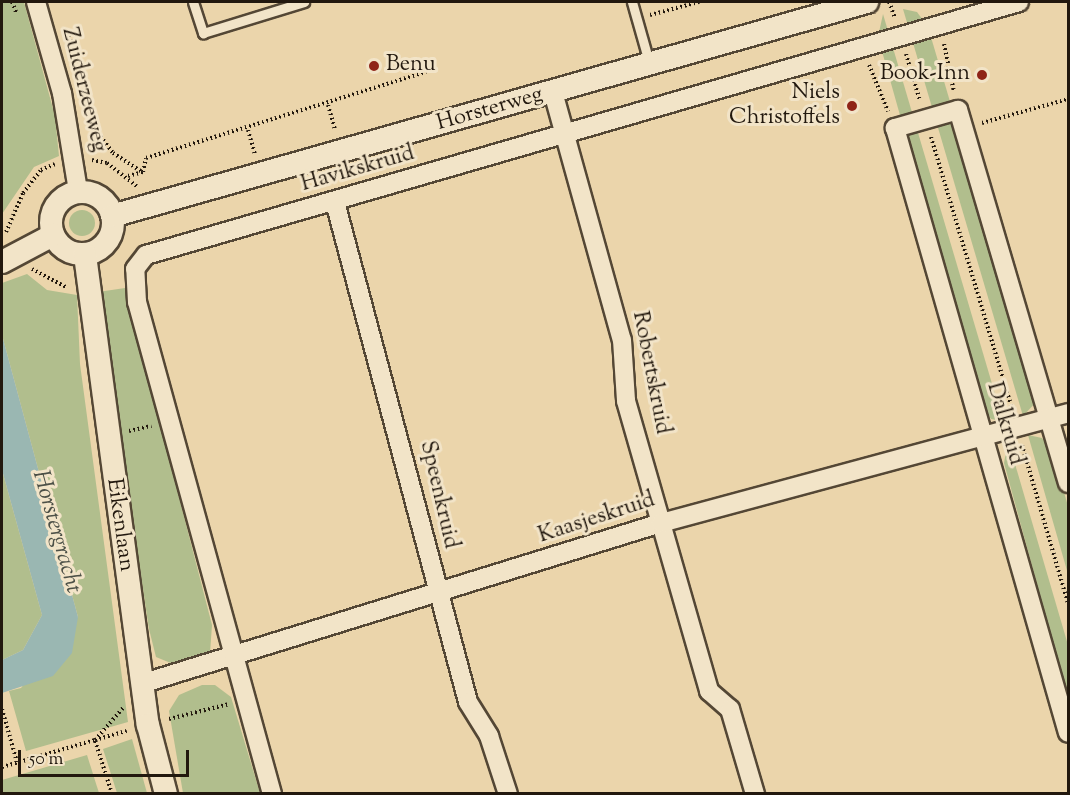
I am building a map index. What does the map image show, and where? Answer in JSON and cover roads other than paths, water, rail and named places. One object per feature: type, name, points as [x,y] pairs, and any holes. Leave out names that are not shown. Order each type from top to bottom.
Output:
[{"type":"street","name":"Zuiderzeeweg","points":[[36,2],[76,160],[78,191]]},
{"type":"street","name":"Horsterweg","points":[[112,216],[867,2]]},
{"type":"street","name":"Havikskruid","points":[[272,794],[232,657],[133,285],[135,269],[146,255],[1019,2]]},
{"type":"street","name":"Robertskruid","points":[[553,92],[622,340],[626,401],[709,691],[730,709],[755,794]]},
{"type":"street","name":"Dalkruid","points":[[1068,483],[958,110],[895,128],[1068,733]]},
{"type":"street","points":[[78,191],[103,200],[112,216],[108,242],[85,255],[61,248],[53,235],[54,208],[78,191]]},
{"type":"street","name":"Speenkruid","points":[[335,202],[379,352],[438,595],[468,702],[489,736],[508,794]]},
{"type":"street","points":[[2,262],[53,235]]},
{"type":"street","name":"Eikenlaan","points":[[85,255],[144,683],[166,794]]},
{"type":"street","name":"Kaasjeskruid","points":[[144,683],[438,595],[662,523],[983,438],[1068,413]]},
{"type":"lane","points":[[193,2],[203,33],[304,2]]},
{"type":"lane","points":[[632,2],[649,62]]},
{"type":"water","points":[[2,335],[78,617],[72,653],[53,676],[2,693],[2,660],[23,650],[42,615],[2,470]]},
{"type":"place","name":"Benu","points":[[374,66]]},
{"type":"place","name":"Book-Inn","points":[[982,75]]},
{"type":"place","name":"Niels Christoffels","points":[[852,106]]},
{"type":"water label","name":"Horstergracht","points":[[56,532]]}]
